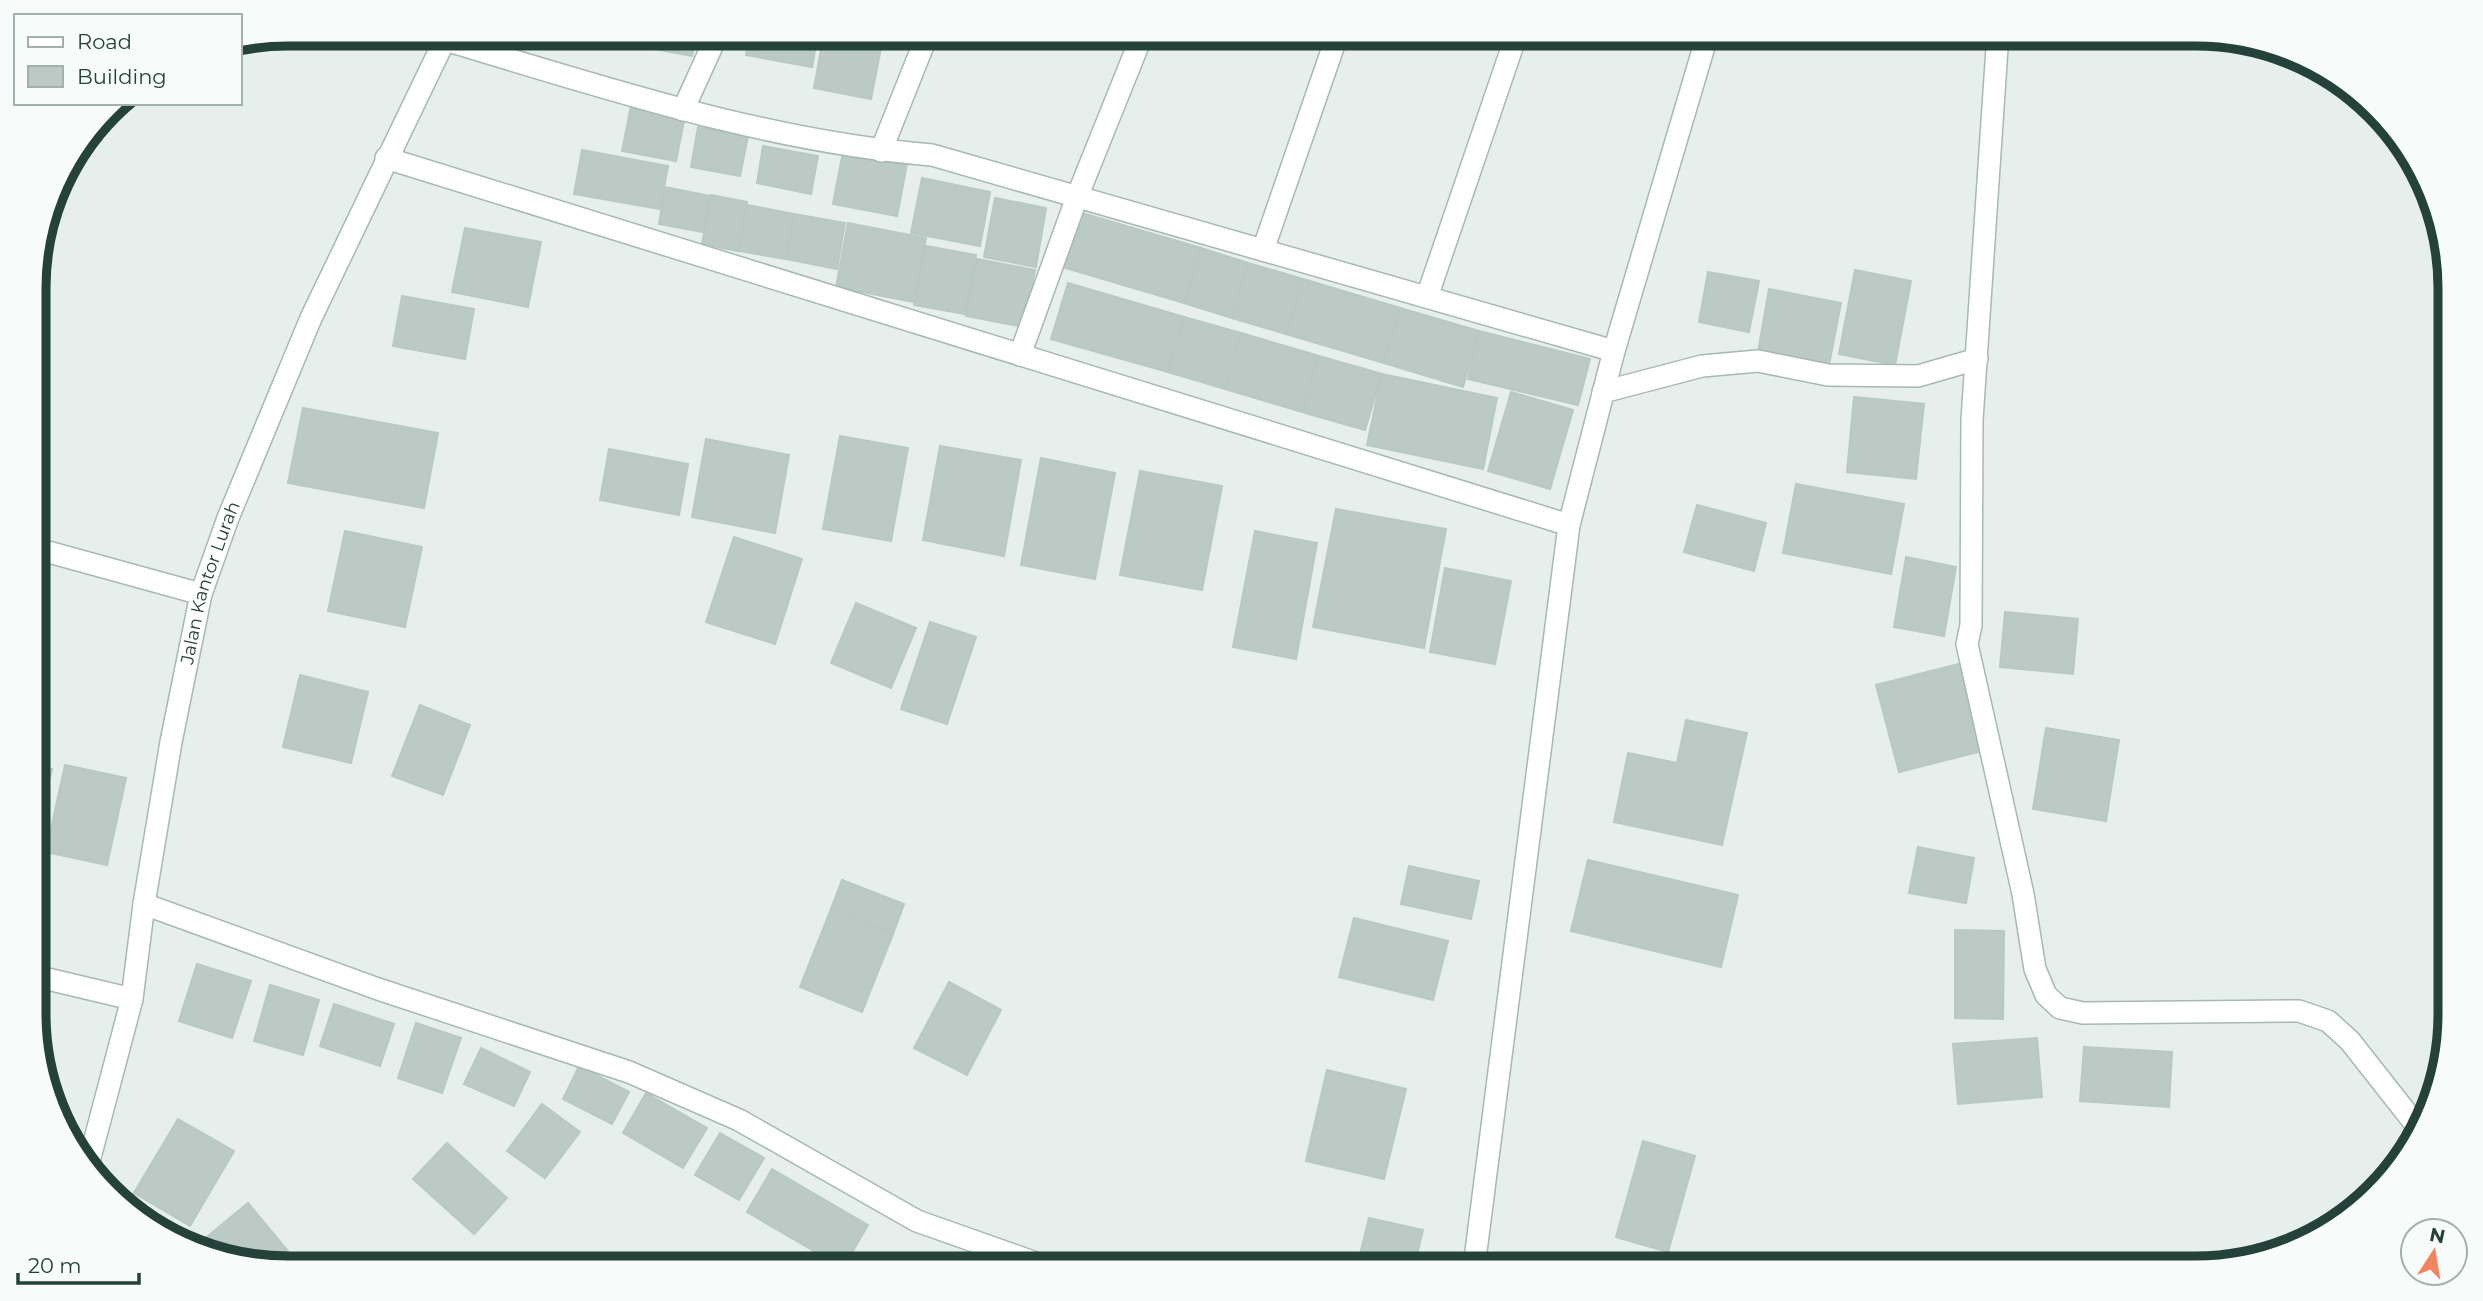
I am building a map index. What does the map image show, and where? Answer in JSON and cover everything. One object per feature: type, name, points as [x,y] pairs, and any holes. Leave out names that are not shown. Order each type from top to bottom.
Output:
[{"type":"street","name":"Jalan Kantor Lurah","points":[[91,1154],[132,999],[144,904],[171,742],[201,594],[233,505],[311,318],[442,46]]},
{"type":"street","points":[[476,46],[683,110],[881,151],[932,155],[1614,351]]},
{"type":"street","points":[[683,110],[712,46]]},
{"type":"street","points":[[881,151],[923,46]]},
{"type":"street","points":[[1020,355],[1077,197],[1138,46]]},
{"type":"street","points":[[1263,250],[1334,46]]},
{"type":"street","points":[[1427,297],[1513,46]]},
{"type":"street","points":[[1475,1255],[1569,525],[1614,351],[1704,46]]},
{"type":"street","points":[[1997,46],[1972,420],[1971,625],[1967,643],[2022,894],[2035,969],[2046,995],[2060,1008],[2083,1013],[2299,1011],[2328,1021],[2350,1041],[2413,1121]]},
{"type":"street","points":[[386,158],[1569,525]]},
{"type":"street","points":[[1603,392],[1702,366],[1758,361],[1828,375],[1918,376],[1977,359]]},
{"type":"street","points":[[46,551],[201,594]]},
{"type":"street","points":[[144,904],[378,989],[629,1072],[739,1120],[917,1221],[1016,1256]]},
{"type":"street","points":[[46,979],[132,999]]},
{"type":"building","points":[[639,46],[694,46],[692,56]]},
{"type":"building","points":[[748,46],[816,46],[812,67],[746,55]]},
{"type":"building","points":[[822,46],[881,46],[871,99],[814,88]]},
{"type":"building","points":[[631,106],[685,116],[676,161],[622,151]]},
{"type":"building","points":[[698,127],[748,136],[740,176],[691,167]]},
{"type":"building","points":[[763,146],[818,156],[811,194],[757,183]]},
{"type":"building","points":[[582,150],[668,166],[660,209],[574,194]]},
{"type":"building","points":[[843,152],[907,164],[897,216],[833,204]]},
{"type":"building","points":[[922,178],[990,192],[980,246],[911,233]]},
{"type":"building","points":[[665,187],[710,196],[703,232],[659,224]]},
{"type":"building","points":[[711,195],[747,202],[738,251],[702,244]]},
{"type":"building","points":[[995,198],[1046,208],[1036,267],[984,257]]},
{"type":"building","points":[[747,205],[794,214],[786,259],[739,251]]},
{"type":"building","points":[[1075,211],[1201,248],[1184,303],[1059,266]]},
{"type":"building","points":[[794,214],[845,223],[837,269],[786,259]]},
{"type":"building","points":[[848,223],[926,238],[914,302],[836,287]]},
{"type":"building","points":[[465,228],[541,242],[528,307],[452,292]]},
{"type":"building","points":[[926,246],[976,255],[965,314],[914,305]]},
{"type":"building","points":[[1201,248],[1248,263],[1232,318],[1184,303]]},
{"type":"building","points":[[977,259],[1035,270],[1024,327],[966,316]]},
{"type":"building","points":[[1248,263],[1303,279],[1286,334],[1232,318]]},
{"type":"building","points":[[1855,270],[1911,281],[1895,365],[1839,354]]},
{"type":"building","points":[[1708,272],[1759,281],[1749,332],[1699,322]]},
{"type":"building","points":[[1303,279],[1400,308],[1384,363],[1286,334]]},
{"type":"building","points":[[1068,283],[1184,317],[1168,372],[1051,339]]},
{"type":"building","points":[[1769,289],[1841,303],[1829,365],[1758,352]]},
{"type":"building","points":[[402,296],[474,309],[465,359],[393,346]]},
{"type":"building","points":[[1400,308],[1479,331],[1463,387],[1384,363]]},
{"type":"building","points":[[1184,317],[1241,333],[1225,389],[1168,372]]},
{"type":"building","points":[[1479,331],[1590,359],[1578,405],[1468,379]]},
{"type":"building","points":[[1241,333],[1319,356],[1302,412],[1225,389]]},
{"type":"building","points":[[1319,356],[1382,374],[1365,430],[1302,412]]},
{"type":"building","points":[[1382,374],[1497,398],[1483,469],[1367,445]]},
{"type":"building","points":[[1511,392],[1573,410],[1550,489],[1488,471]]},
{"type":"building","points":[[1854,397],[1924,404],[1916,479],[1847,472]]},
{"type":"building","points":[[303,408],[438,433],[424,508],[288,483]]},
{"type":"building","points":[[840,436],[908,448],[891,541],[823,529]]},
{"type":"building","points":[[706,439],[789,455],[775,533],[692,517]]},
{"type":"building","points":[[940,446],[1021,460],[1004,556],[923,540]]},
{"type":"building","points":[[609,449],[688,464],[679,515],[600,500]]},
{"type":"building","points":[[1041,458],[1115,473],[1095,579],[1021,565]]},
{"type":"building","points":[[1140,471],[1222,486],[1202,590],[1120,575]]},
{"type":"building","points":[[1796,484],[1904,504],[1891,574],[1783,553]]},
{"type":"building","points":[[1697,505],[1766,523],[1754,571],[1684,552]]},
{"type":"building","points":[[1336,509],[1446,529],[1424,648],[1313,627]]},
{"type":"building","points":[[345,531],[422,547],[405,627],[328,611]]},
{"type":"building","points":[[1255,531],[1317,543],[1296,659],[1233,647]]},
{"type":"building","points":[[734,537],[802,559],[775,644],[706,622]]},
{"type":"building","points":[[1906,557],[1956,567],[1944,636],[1894,627]]},
{"type":"building","points":[[1445,568],[1511,581],[1495,664],[1430,652]]},
{"type":"building","points":[[856,603],[916,628],[891,688],[831,663]]},
{"type":"building","points":[[2005,612],[2078,619],[2073,674],[2000,667]]},
{"type":"building","points":[[930,622],[976,637],[947,724],[901,709]]},
{"type":"building","points":[[1959,664],[1982,751],[1899,772],[1876,685]]},
{"type":"building","points":[[300,675],[368,692],[351,763],[283,747]]},
{"type":"building","points":[[420,705],[470,725],[443,795],[392,776]]},
{"type":"building","points":[[1686,720],[1747,733],[1722,845],[1614,822],[1628,753],[1677,763]]},
{"type":"building","points":[[2046,728],[2119,740],[2106,821],[2033,809]]},
{"type":"building","points":[[65,765],[126,778],[107,865],[46,852]]},
{"type":"building","points":[[46,768],[52,769],[46,793]]},
{"type":"building","points":[[1918,847],[1974,858],[1966,903],[1909,893]]},
{"type":"building","points":[[1588,860],[1738,895],[1721,967],[1571,931]]},
{"type":"building","points":[[1409,866],[1479,881],[1471,919],[1401,904]]},
{"type":"building","points":[[842,880],[904,904],[893,934],[831,909]]},
{"type":"building","points":[[831,909],[893,934],[862,1012],[800,987]]},
{"type":"building","points":[[1354,918],[1448,941],[1433,1000],[1339,977]]},
{"type":"building","points":[[1955,930],[2004,931],[2003,1019],[1955,1018]]},
{"type":"building","points":[[197,964],[251,981],[232,1038],[179,1021]]},
{"type":"building","points":[[949,982],[1001,1010],[967,1075],[914,1048]]},
{"type":"building","points":[[270,985],[319,1000],[303,1055],[254,1041]]},
{"type":"building","points":[[334,1004],[394,1024],[380,1066],[320,1046]]},
{"type":"building","points":[[416,1023],[461,1038],[442,1093],[398,1078]]},
{"type":"building","points":[[2037,1038],[2042,1097],[1958,1104],[1953,1044]]},
{"type":"building","points":[[2084,1047],[2172,1052],[2169,1107],[2080,1101]]},
{"type":"building","points":[[481,1048],[530,1072],[514,1106],[464,1084]]},
{"type":"building","points":[[579,1066],[629,1092],[612,1124],[563,1099]]},
{"type":"building","points":[[1327,1070],[1406,1089],[1384,1179],[1306,1161]]},
{"type":"building","points":[[646,1093],[707,1128],[683,1168],[623,1133]]},
{"type":"building","points":[[542,1104],[580,1132],[545,1178],[507,1151]]},
{"type":"building","points":[[178,1119],[234,1151],[190,1226],[134,1193]]},
{"type":"building","points":[[720,1133],[764,1158],[739,1200],[695,1175]]},
{"type":"building","points":[[1643,1141],[1695,1156],[1668,1252],[1616,1237]]},
{"type":"building","points":[[447,1143],[507,1198],[474,1234],[413,1179]]},
{"type":"building","points":[[772,1169],[868,1225],[850,1256],[822,1256],[747,1212]]},
{"type":"building","points":[[248,1203],[288,1251],[282,1255],[256,1253],[203,1240]]},
{"type":"building","points":[[1369,1218],[1423,1230],[1417,1255],[1360,1255]]}]
